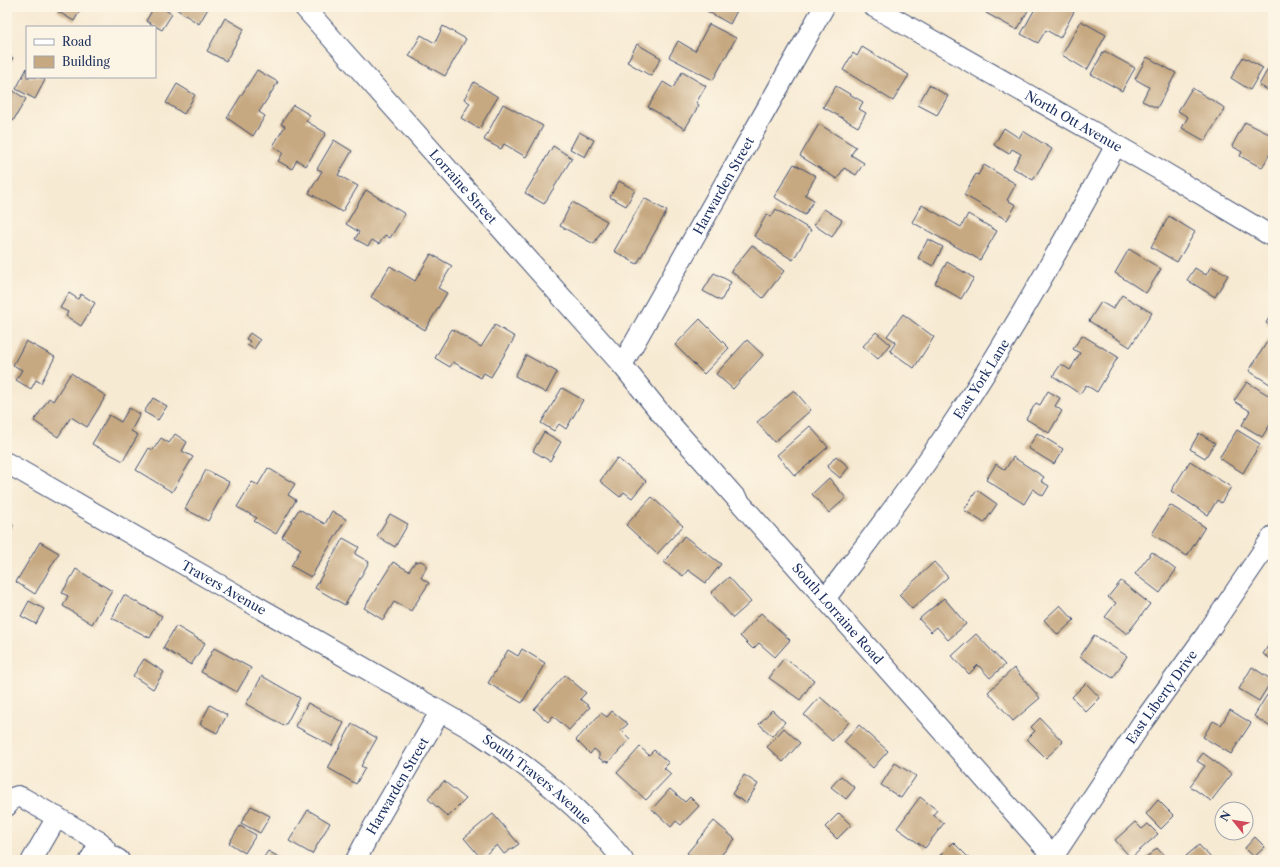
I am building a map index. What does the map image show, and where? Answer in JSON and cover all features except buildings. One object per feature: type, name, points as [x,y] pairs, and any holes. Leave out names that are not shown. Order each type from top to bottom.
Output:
[{"type":"street","name":"Lorraine Street","points":[[304,7],[622,365]]},
{"type":"street","name":"Harwarden Street","points":[[622,365],[824,7]]},
{"type":"street","name":"North Ott Avenue","points":[[874,7],[1273,237]]},
{"type":"street","name":"East York Lane","points":[[825,599],[921,470],[987,371],[1058,253],[1116,146]]},
{"type":"street","name":"South Lorraine Road","points":[[622,365],[659,411],[1053,859]]},
{"type":"street","name":"Travers Avenue","points":[[7,463],[440,712]]},
{"type":"street","name":"East Liberty Drive","points":[[1053,859],[1142,723],[1207,633],[1273,536]]},
{"type":"street","name":"Harwarden Street","points":[[356,860],[371,830],[440,712]]},
{"type":"street","name":"South Travers Avenue","points":[[440,712],[478,733],[512,755],[542,778],[594,826],[624,860]]},
{"type":"street","points":[[7,806],[12,798],[18,796],[100,842],[109,854],[119,860]]},
{"type":"street","points":[[32,860],[57,817]]},
{"type":"street","points":[[90,860],[100,842]]}]
